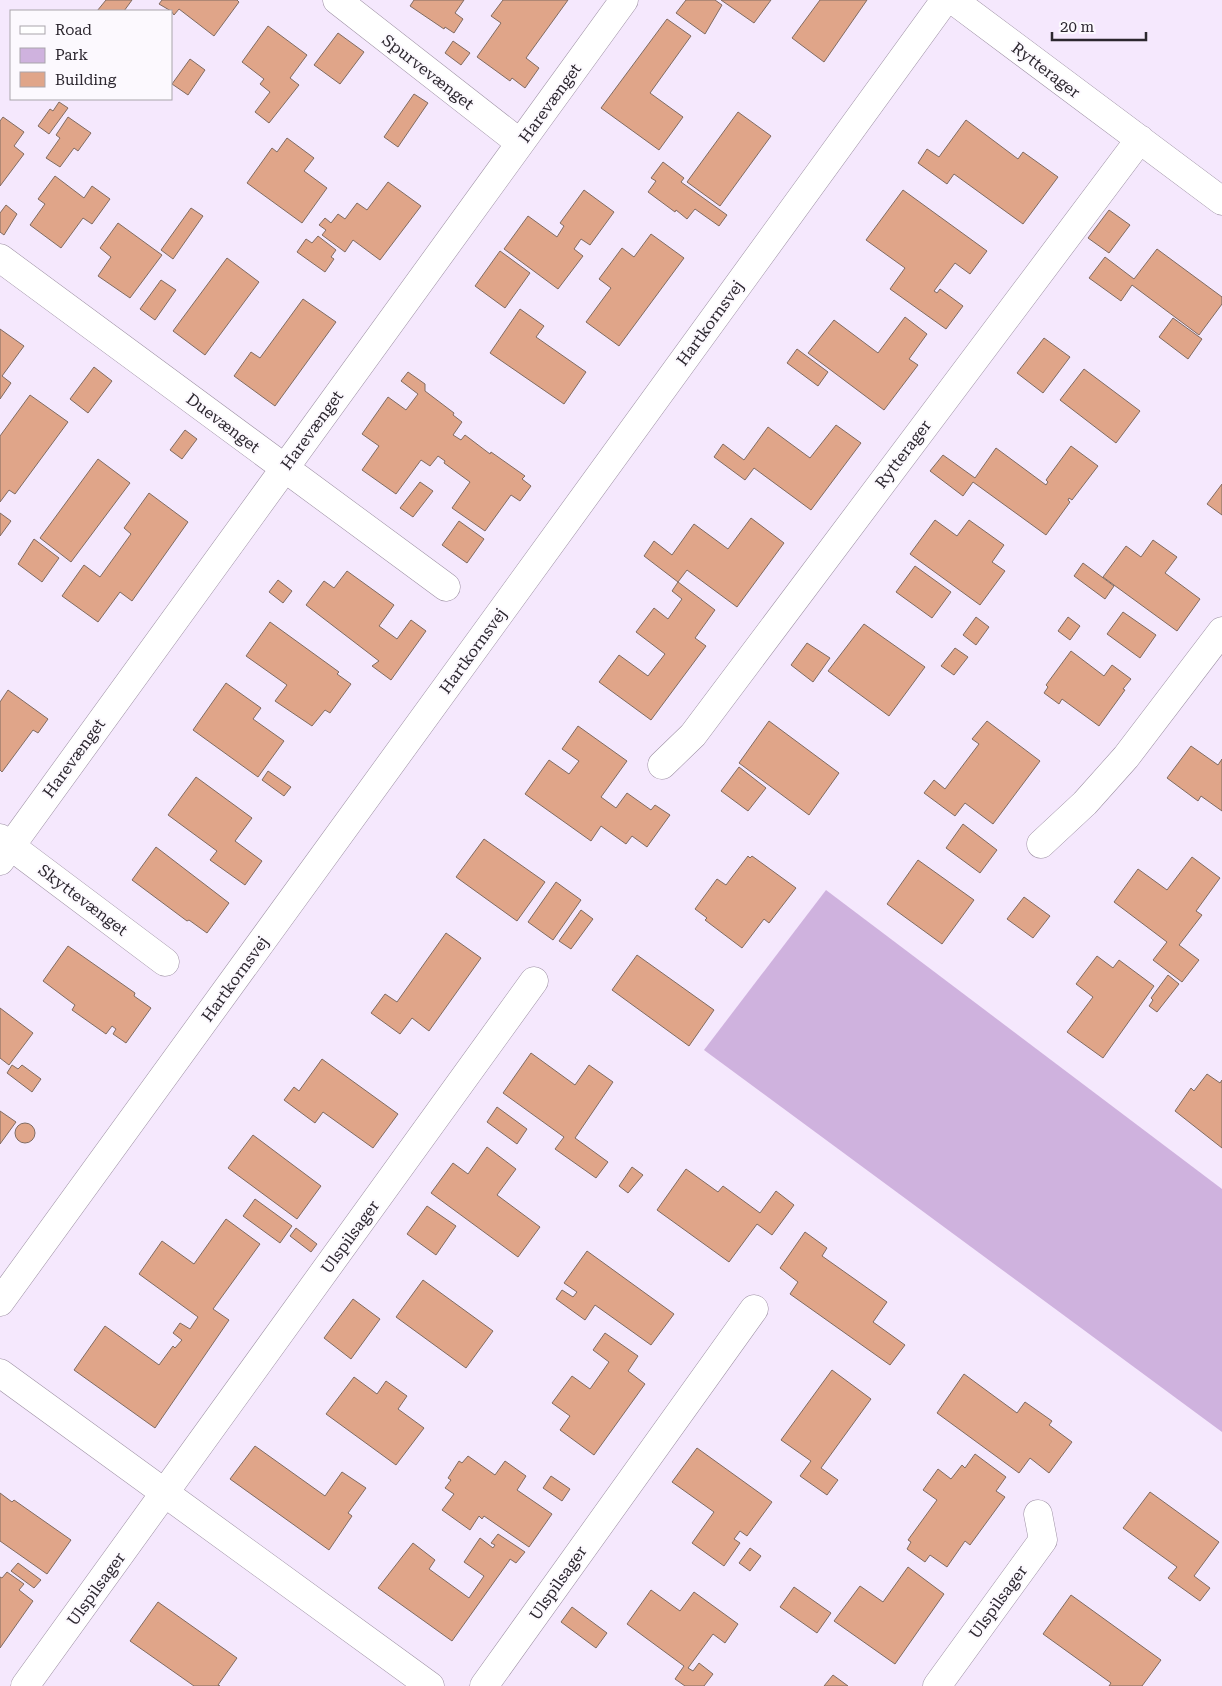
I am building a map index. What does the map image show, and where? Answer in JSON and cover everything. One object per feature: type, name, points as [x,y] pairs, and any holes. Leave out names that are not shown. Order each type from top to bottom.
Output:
[{"type":"street","name":"Spurvevænget","points":[[336,0],[520,143]]},
{"type":"street","name":"Harevænget","points":[[4,848],[284,469],[624,0]]},
{"type":"street","name":"Hartkornsvej","points":[[0,1302],[945,0]]},
{"type":"street","name":"Rytterager","points":[[953,0],[1222,201]]},
{"type":"street","name":"Rytterager","points":[[662,765],[693,735],[1140,139]]},
{"type":"street","name":"Duevænget","points":[[0,258],[446,587]]},
{"type":"street","points":[[1041,844],[1085,803],[1126,757],[1222,631]]},
{"type":"street","name":"Skyttevænget","points":[[4,848],[165,962]]},
{"type":"street","name":"Ulspilsager","points":[[25,1686],[534,981]]},
{"type":"street","name":"Ulspilsager","points":[[484,1686],[754,1309]]},
{"type":"street","points":[[0,1373],[430,1686]]},
{"type":"street","name":"Ulspilsager","points":[[938,1686],[1043,1540],[1038,1514]]},
{"type":"green space","points":[[826,890],[1222,1189],[1222,1432],[704,1050]]},
{"type":"building","points":[[106,0],[132,0],[125,10],[98,10]]},
{"type":"building","points":[[162,0],[237,0],[239,2],[214,36],[179,9],[174,15],[172,10],[159,4]]},
{"type":"building","points":[[414,0],[464,0],[455,13],[463,19],[454,33],[445,27],[444,29],[410,6]]},
{"type":"building","points":[[503,0],[568,0],[526,58],[539,68],[525,88],[512,78],[510,81],[477,57],[501,23],[491,16]]},
{"type":"building","points":[[686,0],[715,0],[722,5],[705,34],[676,13]]},
{"type":"building","points":[[721,0],[771,0],[754,23]]},
{"type":"building","points":[[820,0],[867,0],[824,62],[792,38]]},
{"type":"building","points":[[667,19],[691,36],[650,93],[683,117],[659,150],[601,108]]},
{"type":"building","points":[[268,26],[307,55],[290,78],[299,85],[269,123],[255,112],[270,92],[260,84],[264,79],[242,62]]},
{"type":"building","points":[[338,33],[364,52],[340,84],[314,65]]},
{"type":"building","points":[[453,41],[470,53],[461,65],[445,53]]},
{"type":"building","points":[[190,59],[205,70],[188,95],[172,84]]},
{"type":"building","points":[[414,94],[428,103],[398,147],[384,137]]},
{"type":"building","points":[[59,102],[68,108],[49,134],[38,126],[50,109],[53,111]]},
{"type":"building","points":[[738,112],[771,136],[720,206],[687,182]]},
{"type":"building","points":[[3,117],[24,132],[14,146],[24,154],[0,186],[0,121]]},
{"type":"building","points":[[68,117],[91,133],[78,151],[74,148],[60,167],[46,158],[60,138],[56,135]]},
{"type":"building","points":[[966,120],[1018,159],[1023,152],[1058,177],[1023,224],[954,174],[947,184],[918,163],[927,149],[939,157]]},
{"type":"building","points":[[287,138],[314,158],[304,171],[327,188],[302,223],[247,183],[272,148],[277,152]]},
{"type":"building","points":[[663,162],[684,178],[681,182],[727,215],[719,226],[695,209],[687,219],[648,192],[656,181],[651,178]]},
{"type":"building","points":[[55,176],[84,198],[92,186],[110,199],[92,224],[83,218],[61,248],[30,225],[45,204],[38,199]]},
{"type":"building","points":[[388,182],[421,206],[380,260],[353,240],[345,252],[322,235],[326,230],[319,225],[325,218],[331,223],[338,214],[345,219],[357,203],[367,210]]},
{"type":"building","points":[[584,190],[614,212],[590,245],[581,239],[574,249],[583,256],[558,289],[504,249],[528,216],[557,237],[564,226],[560,223]]},
{"type":"building","points":[[903,190],[987,251],[970,274],[955,263],[934,291],[937,293],[940,289],[963,306],[946,329],[890,289],[905,268],[866,240]]},
{"type":"building","points":[[6,205],[17,214],[4,235],[0,232],[0,213]]},
{"type":"building","points":[[191,208],[203,216],[173,259],[161,250]]},
{"type":"building","points":[[1109,210],[1130,225],[1109,253],[1088,238]]},
{"type":"building","points":[[118,223],[162,255],[130,298],[98,276],[111,257],[100,248]]},
{"type":"building","points":[[651,234],[684,258],[619,346],[586,322],[611,288],[599,279],[622,248],[634,257]]},
{"type":"building","points":[[318,236],[336,250],[331,257],[334,259],[325,272],[297,252],[306,239],[312,243]]},
{"type":"building","points":[[1157,249],[1222,297],[1222,304],[1199,335],[1132,285],[1121,301],[1089,278],[1105,257],[1134,279]]},
{"type":"building","points":[[500,251],[530,273],[505,308],[475,286]]},
{"type":"building","points":[[227,258],[259,282],[205,355],[173,331]]},
{"type":"building","points":[[161,280],[176,290],[155,320],[140,309]]},
{"type":"building","points":[[303,299],[336,322],[275,406],[234,376],[251,352],[260,358]]},
{"type":"building","points":[[520,309],[544,326],[536,337],[586,372],[564,404],[490,353]]},
{"type":"building","points":[[905,317],[927,334],[909,359],[918,365],[884,410],[808,353],[834,320],[878,353]]},
{"type":"building","points":[[1173,318],[1202,339],[1188,359],[1159,337]]},
{"type":"building","points":[[0,329],[24,346],[2,376],[11,383],[0,399]]},
{"type":"building","points":[[1044,338],[1070,357],[1043,393],[1017,373]]},
{"type":"building","points":[[797,349],[828,372],[818,386],[787,363]]},
{"type":"building","points":[[94,367],[112,381],[88,413],[70,399]]},
{"type":"building","points":[[1084,369],[1140,411],[1116,443],[1060,400]]},
{"type":"building","points":[[408,372],[425,384],[425,391],[454,413],[453,415],[462,422],[453,435],[461,440],[465,435],[490,454],[491,452],[525,476],[522,479],[531,486],[520,501],[511,495],[485,531],[452,508],[470,482],[444,463],[445,461],[438,456],[430,466],[421,460],[396,494],[362,470],[379,446],[362,434],[388,397],[406,410],[418,394],[401,381]]},
{"type":"building","points":[[30,395],[68,422],[15,494],[9,490],[0,502],[0,436]]},
{"type":"building","points":[[836,425],[861,443],[811,510],[754,468],[745,480],[714,457],[723,444],[744,460],[768,427],[810,458]]},
{"type":"building","points":[[185,430],[197,439],[182,459],[170,450]]},
{"type":"building","points":[[1071,446],[1098,466],[1072,500],[1069,498],[1070,502],[1046,535],[973,482],[963,496],[930,471],[943,455],[975,478],[996,448],[1046,485],[1048,482],[1046,480]]},
{"type":"building","points":[[98,459],[130,483],[71,562],[40,538]]},
{"type":"building","points":[[420,482],[433,491],[413,517],[400,508]]},
{"type":"building","points":[[1222,484],[1222,515],[1207,504]]},
{"type":"building","points":[[149,493],[188,522],[132,601],[120,592],[98,622],[62,596],[84,565],[100,577],[131,534],[124,528]]},
{"type":"building","points":[[0,513],[11,521],[0,536]]},
{"type":"building","points":[[751,518],[784,543],[737,607],[687,570],[678,582],[644,556],[654,541],[672,555],[694,524],[728,549]]},
{"type":"building","points":[[935,520],[957,536],[969,520],[1004,545],[992,562],[1005,571],[980,605],[910,554]]},
{"type":"building","points":[[459,521],[484,539],[467,563],[442,545]]},
{"type":"building","points":[[34,539],[59,558],[42,582],[18,564]]},
{"type":"building","points":[[1153,540],[1177,557],[1165,573],[1200,599],[1177,631],[1103,577],[1126,546],[1141,557]]},
{"type":"building","points":[[1083,563],[1114,586],[1105,599],[1074,576]]},
{"type":"building","points":[[915,566],[951,592],[932,618],[896,592]]},
{"type":"building","points":[[347,571],[394,605],[379,626],[397,639],[411,620],[426,631],[391,680],[372,666],[379,661],[306,605],[324,581],[334,588]]},
{"type":"building","points":[[278,580],[292,591],[283,603],[269,592]]},
{"type":"building","points":[[678,582],[715,610],[695,638],[706,646],[651,720],[599,682],[619,655],[648,676],[665,654],[636,632],[654,608],[668,619],[682,599],[672,591]]},
{"type":"building","points":[[1123,612],[1156,635],[1140,658],[1107,634]]},
{"type":"building","points":[[976,617],[989,627],[976,645],[963,635]]},
{"type":"building","points":[[1068,617],[1080,626],[1070,640],[1058,631]]},
{"type":"building","points":[[270,622],[339,672],[337,674],[351,684],[330,713],[325,710],[312,726],[275,701],[287,685],[246,656]]},
{"type":"building","points":[[864,624],[925,667],[889,716],[828,671]]},
{"type":"building","points":[[807,643],[830,658],[813,682],[791,665]]},
{"type":"building","points":[[955,648],[968,657],[954,675],[941,666]]},
{"type":"building","points":[[1071,651],[1104,676],[1112,665],[1131,679],[1099,726],[1062,699],[1059,704],[1044,693],[1048,687],[1046,685]]},
{"type":"building","points":[[226,683],[261,708],[253,719],[284,741],[258,777],[193,730]]},
{"type":"building","points":[[8,690],[48,719],[38,733],[33,730],[2,772],[0,770],[0,702]]},
{"type":"building","points":[[769,721],[839,773],[809,815],[739,763]]},
{"type":"building","points":[[987,721],[1040,761],[993,824],[965,803],[955,816],[924,793],[934,780],[945,789],[979,744],[972,739]]},
{"type":"building","points":[[578,726],[627,761],[601,797],[616,808],[627,793],[651,810],[655,805],[670,815],[647,847],[632,836],[626,844],[601,826],[591,841],[525,794],[549,760],[569,774],[579,761],[562,749]]},
{"type":"building","points":[[1191,746],[1218,765],[1222,759],[1222,811],[1201,796],[1198,801],[1167,778]]},
{"type":"building","points":[[739,767],[766,788],[748,811],[721,791]]},
{"type":"building","points":[[268,771],[291,787],[284,796],[262,780]]},
{"type":"building","points":[[196,777],[252,818],[235,841],[262,861],[245,885],[210,860],[217,851],[168,815]]},
{"type":"building","points":[[963,824],[997,850],[980,873],[946,848]]},
{"type":"building","points":[[484,839],[545,882],[517,921],[456,877]]},
{"type":"building","points":[[156,847],[229,903],[207,933],[189,920],[187,921],[132,880]]},
{"type":"building","points":[[748,856],[750,858],[752,856],[796,888],[769,923],[764,919],[742,948],[705,920],[707,918],[695,909],[717,879],[726,885]]},
{"type":"building","points":[[1192,857],[1220,878],[1196,911],[1202,915],[1179,945],[1199,960],[1182,982],[1153,960],[1167,942],[1114,902],[1138,869],[1167,890]]},
{"type":"building","points":[[918,860],[974,900],[942,944],[887,904]]},
{"type":"building","points":[[556,882],[581,900],[553,940],[528,922]]},
{"type":"building","points":[[1024,897],[1050,916],[1033,938],[1007,919]]},
{"type":"building","points":[[581,910],[593,919],[571,949],[559,941]]},
{"type":"building","points":[[446,933],[481,958],[429,1031],[412,1018],[400,1034],[371,1013],[385,994],[397,1002]]},
{"type":"building","points":[[68,946],[135,993],[134,996],[151,1008],[126,1043],[113,1034],[116,1029],[112,1026],[106,1034],[72,1010],[75,1005],[43,981]]},
{"type":"building","points":[[637,955],[714,1010],[689,1046],[612,990]]},
{"type":"building","points":[[1097,956],[1113,968],[1119,960],[1154,986],[1103,1058],[1067,1032],[1093,997],[1076,984]]},
{"type":"building","points":[[1168,975],[1179,984],[1157,1012],[1149,1006],[1153,1000],[1151,998]]},
{"type":"building","points":[[0,1008],[33,1033],[9,1065],[0,1058]]},
{"type":"building","points":[[531,1053],[575,1085],[589,1065],[613,1082],[575,1138],[608,1162],[596,1178],[555,1149],[564,1137],[503,1093]]},
{"type":"building","points":[[322,1059],[398,1114],[373,1148],[323,1112],[315,1123],[284,1100],[294,1087],[299,1091]]},
{"type":"building","points":[[12,1065],[18,1069],[22,1065],[41,1079],[32,1092],[7,1073]]},
{"type":"building","points":[[1207,1074],[1220,1083],[1222,1080],[1222,1148],[1175,1111],[1191,1088],[1194,1091]]},
{"type":"building","points":[[497,1107],[527,1129],[517,1144],[487,1122]]},
{"type":"building","points":[[0,1111],[16,1122],[0,1144]]},
{"type":"building","points":[[25,1123],[32,1126],[35,1133],[32,1140],[25,1143],[18,1140],[15,1133],[18,1126]]},
{"type":"building","points":[[253,1135],[321,1186],[297,1219],[228,1168]]},
{"type":"building","points":[[487,1147],[516,1169],[497,1195],[540,1227],[518,1257],[431,1193],[453,1163],[468,1174]]},
{"type":"building","points":[[632,1167],[643,1175],[628,1193],[619,1186]]},
{"type":"building","points":[[686,1169],[718,1192],[723,1186],[760,1213],[776,1191],[794,1205],[772,1235],[757,1224],[729,1262],[657,1210]]},
{"type":"building","points":[[255,1199],[292,1226],[280,1243],[243,1216]]},
{"type":"building","points":[[427,1206],[456,1226],[436,1255],[407,1234]]},
{"type":"building","points":[[226,1219],[260,1244],[213,1309],[229,1320],[155,1428],[74,1370],[105,1326],[159,1365],[173,1346],[175,1348],[182,1340],[173,1333],[180,1323],[190,1329],[198,1317],[139,1274],[162,1241],[194,1264]]},
{"type":"building","points":[[296,1228],[317,1244],[311,1252],[290,1236]]},
{"type":"building","points":[[805,1232],[827,1248],[822,1256],[887,1302],[873,1322],[905,1345],[890,1365],[790,1294],[798,1282],[780,1268]]},
{"type":"building","points":[[587,1251],[674,1314],[651,1345],[595,1305],[585,1320],[556,1299],[562,1290],[573,1297],[577,1292],[564,1283]]},
{"type":"building","points":[[423,1280],[493,1331],[466,1368],[396,1317]]},
{"type":"building","points":[[353,1299],[380,1319],[351,1359],[324,1338]]},
{"type":"building","points":[[605,1333],[638,1356],[628,1371],[645,1384],[594,1455],[560,1430],[570,1416],[552,1403],[572,1376],[590,1389],[609,1362],[593,1350]]},
{"type":"building","points":[[832,1370],[871,1399],[821,1468],[838,1480],[827,1495],[800,1476],[811,1461],[781,1440]]},
{"type":"building","points":[[964,1374],[1017,1413],[1025,1402],[1052,1421],[1049,1425],[1072,1442],[1049,1473],[1030,1458],[1019,1473],[937,1413]]},
{"type":"building","points":[[354,1377],[377,1394],[386,1381],[407,1396],[398,1409],[424,1428],[396,1465],[326,1414]]},
{"type":"building","points":[[255,1446],[325,1496],[342,1472],[366,1488],[348,1513],[352,1516],[329,1550],[230,1479]]},
{"type":"building","points":[[697,1448],[772,1502],[747,1536],[740,1531],[734,1539],[740,1543],[724,1566],[692,1543],[714,1512],[672,1482]]},
{"type":"building","points":[[975,1454],[1006,1477],[996,1491],[1005,1497],[970,1545],[965,1541],[947,1567],[930,1555],[925,1562],[907,1549],[911,1542],[908,1540],[937,1500],[923,1490],[938,1469],[951,1479],[962,1465],[965,1468]]},
{"type":"building","points":[[468,1456],[495,1475],[505,1461],[526,1476],[517,1490],[552,1514],[529,1547],[484,1516],[482,1519],[479,1516],[470,1530],[442,1510],[454,1494],[445,1488],[451,1480],[448,1478],[459,1461],[462,1463]]},
{"type":"building","points":[[551,1476],[570,1489],[562,1501],[543,1488]]},
{"type":"building","points":[[1150,1492],[1219,1542],[1194,1576],[1210,1588],[1200,1601],[1168,1578],[1177,1567],[1123,1528]]},
{"type":"building","points":[[0,1493],[12,1502],[14,1500],[71,1540],[47,1574],[0,1541]]},
{"type":"building","points":[[498,1534],[525,1552],[516,1563],[510,1559],[452,1641],[378,1588],[413,1543],[435,1560],[429,1569],[469,1598],[484,1576],[464,1562],[480,1538],[493,1548],[495,1545],[491,1543]]},
{"type":"building","points":[[750,1548],[761,1556],[750,1571],[739,1563]]},
{"type":"building","points":[[18,1563],[41,1580],[34,1588],[11,1571]]},
{"type":"building","points":[[908,1567],[944,1594],[895,1664],[834,1621],[860,1586],[883,1602]]},
{"type":"building","points":[[7,1572],[24,1584],[19,1590],[33,1601],[0,1648],[0,1577],[2,1578]]},
{"type":"building","points":[[794,1587],[831,1613],[817,1633],[780,1607]]},
{"type":"building","points":[[651,1590],[680,1611],[694,1592],[738,1624],[725,1643],[713,1634],[688,1668],[693,1671],[699,1663],[713,1674],[704,1686],[685,1686],[675,1679],[684,1666],[627,1624]]},
{"type":"building","points":[[1071,1595],[1161,1660],[1142,1686],[1109,1686],[1111,1683],[1043,1634]]},
{"type":"building","points":[[158,1602],[237,1658],[218,1685],[220,1686],[194,1686],[130,1641]]},
{"type":"building","points":[[572,1607],[607,1633],[596,1648],[561,1622]]},
{"type":"building","points":[[833,1675],[848,1686],[824,1686]]}]
